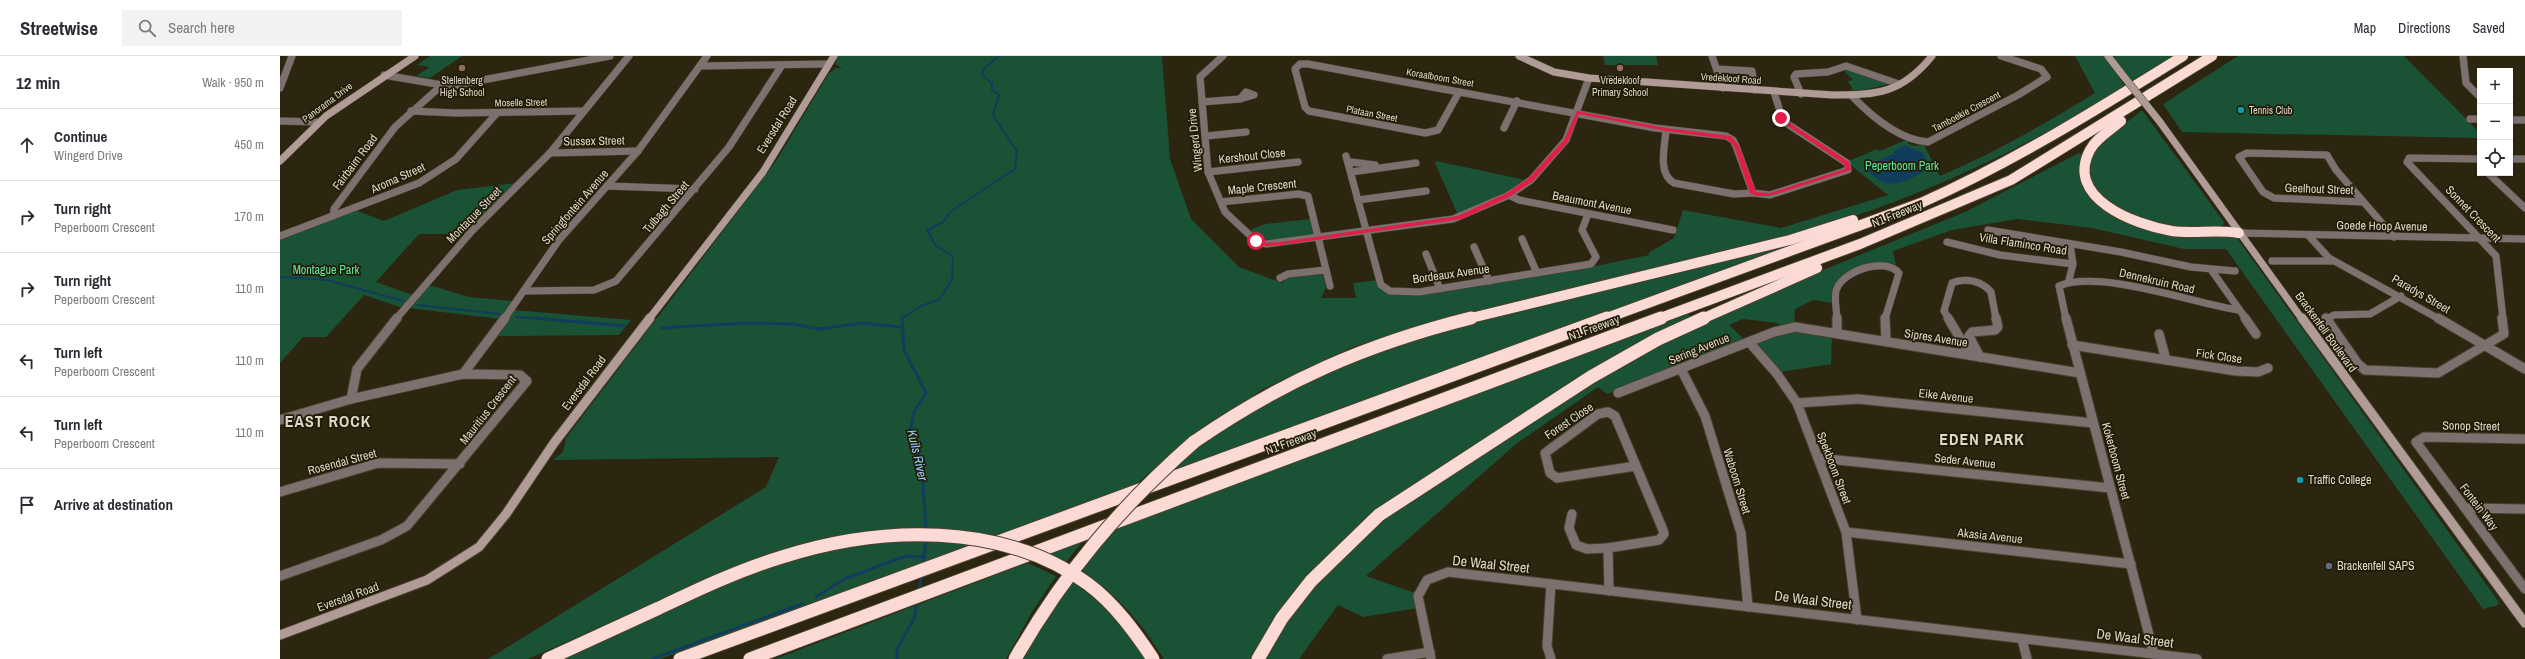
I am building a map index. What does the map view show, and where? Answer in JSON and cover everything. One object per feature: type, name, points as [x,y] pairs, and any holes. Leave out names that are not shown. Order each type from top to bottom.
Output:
[{"type":"highway","name":"N1 Freeway","points":[[680,659],[1874,221],[1962,185],[2046,140],[2183,56]]},
{"type":"highway","name":"N1 Freeway","points":[[750,659],[1885,234],[2011,180],[2212,56]]},
{"type":"highway","points":[[2136,104],[2133,111],[2090,150],[2084,162],[2083,174],[2090,190],[2108,207],[2145,225],[2184,232],[2228,231],[2239,233]]},
{"type":"highway","points":[[1014,659],[1049,600],[1093,540],[1135,495],[1194,442],[1264,396],[1340,357],[1376,344],[1420,331],[1790,240],[1934,192],[1962,185]]},
{"type":"highway","points":[[1258,659],[1290,608],[1320,571],[1350,540],[1379,515],[1407,496],[1591,377],[1658,339],[1706,316],[1869,245],[1885,234]]},
{"type":"highway","points":[[548,659],[658,608],[755,566],[825,545],[880,537],[956,537],[1023,551],[1057,566],[1087,584],[1122,616],[1153,659]]},
{"type":"street","points":[[280,88],[283,72],[292,56]]},
{"type":"street","name":"Panorama Drive","points":[[280,161],[301,136],[344,100],[414,56]]},
{"type":"street","points":[[384,75],[442,85],[461,84],[610,56]]},
{"type":"street","name":"Montaque Street","points":[[351,399],[357,369],[370,351],[471,232],[550,153],[629,56]]},
{"type":"street","name":"Springfontein Avenue","points":[[463,374],[491,339],[559,240],[638,151],[708,56]]},
{"type":"street","name":"Wingerd Drive","points":[[1222,56],[1201,75],[1208,172],[1225,212],[1260,243],[1271,245],[1460,218],[1509,194],[1531,180],[1554,157],[1568,137],[1590,78]]},
{"type":"street","name":"Vredekloof Road","points":[[1519,56],[1554,72],[1590,78],[1801,94],[1851,95],[1899,84],[1916,75],[1932,56]]},
{"type":"street","points":[[1712,56],[1723,88]]},
{"type":"street","name":"Tamboekie Crescent","points":[[1851,95],[1861,106],[1876,117],[1916,141],[1928,142],[2011,99],[2047,77],[2041,69],[2001,56]]},
{"type":"street","points":[[2024,63],[2030,56]]},
{"type":"street","name":"Brackenfell Boulevard","points":[[2108,56],[2160,122],[2239,233],[2525,622]]},
{"type":"street","points":[[2463,56],[2466,83],[2477,94]]},
{"type":"street","points":[[700,66],[782,65],[831,60]]},
{"type":"street","name":"Eversdal Road","points":[[280,635],[427,580],[479,547],[506,514],[554,443],[763,172],[796,122],[831,60]]},
{"type":"street","name":"Plataan Street","points":[[1300,64],[1295,69],[1307,110],[1425,133],[1438,130],[1460,91]]},
{"type":"street","name":"Koraalboom Street","points":[[1300,64],[1308,64],[1517,101],[1666,130],[1718,134],[1732,138],[1753,193]]},
{"type":"street","name":"Tulbagh Street","points":[[524,291],[590,290],[611,285],[695,189],[729,147],[782,65]]},
{"type":"street","points":[[1801,94],[1794,77],[1796,74],[1828,72],[1844,67],[1899,84]]},
{"type":"street","points":[[1717,69],[1752,71],[1754,90]]},
{"type":"street","name":"Fairbairn Road","points":[[334,216],[334,209],[395,127],[411,111],[442,85]]},
{"type":"street","points":[[1666,130],[1663,169],[1666,180],[1674,183],[1731,194],[1753,193],[1770,195],[1849,168],[1847,163],[1782,121],[1774,92]]},
{"type":"street","points":[[1202,102],[1240,99]]},
{"type":"street","points":[[1504,128],[1517,101]]},
{"type":"street","name":"Moselle Street","points":[[411,111],[497,113],[583,112]]},
{"type":"street","name":"Aroma Street","points":[[334,216],[408,188],[443,168],[459,156],[497,113]]},
{"type":"street","points":[[2470,119],[2477,119]]},
{"type":"street","points":[[2513,120],[2525,120]]},
{"type":"street","points":[[280,121],[317,122]]},
{"type":"street","points":[[1206,136],[1246,132]]},
{"type":"street","name":"Sussex Street","points":[[550,153],[638,151]]},
{"type":"street","name":"Geelhout Street","points":[[2247,153],[2327,155],[2363,202],[2274,198],[2263,192],[2239,157],[2247,153]]},
{"type":"street","name":"Bordeaux Avenue","points":[[1346,156],[1383,288],[1394,292],[1419,292],[1587,266],[1595,261],[1596,257],[1583,232],[1588,214]]},
{"type":"street","name":"Sonnet Crescent","points":[[2401,296],[2370,314],[2334,315],[2326,318],[2355,360],[2365,370],[2376,372],[2438,373],[2504,334],[2505,325],[2498,259],[2480,238],[2410,166],[2407,160],[2414,158],[2476,158]]},
{"type":"street","points":[[2513,159],[2525,159]]},
{"type":"street","points":[[1374,169],[1377,166],[1356,161],[1351,162],[1350,168],[1374,169],[1416,163]]},
{"type":"street","name":"Kershout Close","points":[[1208,172],[1298,162]]},
{"type":"street","points":[[2491,176],[2525,208]]},
{"type":"street","points":[[607,186],[695,189]]},
{"type":"street","points":[[1358,200],[1426,191]]},
{"type":"street","name":"Maple Crescent","points":[[1221,202],[1305,194],[1310,199],[1319,239]]},
{"type":"street","name":"Beaumont Avenue","points":[[1509,194],[1519,200],[1673,230]]},
{"type":"street","points":[[2363,202],[2394,237]]},
{"type":"street","points":[[280,236],[334,216]]},
{"type":"street","name":"Villa Flaminco Road","points":[[1988,230],[2020,238],[2097,248]]},
{"type":"street","name":"Goede Hoop Avenue","points":[[2239,233],[2309,236],[2525,239]]},
{"type":"street","name":"Paradys Street","points":[[2309,236],[2319,249],[2335,261],[2401,296],[2525,369]]},
{"type":"street","points":[[1319,239],[1330,286]]},
{"type":"street","points":[[1522,239],[1537,273]]},
{"type":"street","name":"Villa Flaminco Road","points":[[1946,242],[2000,255],[2073,264]]},
{"type":"street","name":"Villa Flaminco Road","points":[[2069,280],[2073,264],[2070,244]]},
{"type":"street","points":[[1474,247],[1489,281]]},
{"type":"street","name":"Dennekruin Road","points":[[2097,248],[2212,272],[2235,271]]},
{"type":"street","points":[[1426,254],[1440,288]]},
{"type":"street","points":[[2272,261],[2335,261]]},
{"type":"street","points":[[1837,333],[1836,289],[1839,284],[1851,274],[1877,265],[1886,265],[1896,268],[1899,273],[1884,314],[1886,341]]},
{"type":"street","points":[[1280,278],[1288,274],[1326,270]]},
{"type":"street","points":[[2212,272],[2256,334]]},
{"type":"street","points":[[1970,355],[1944,311],[1952,283],[1956,280],[1982,284],[1991,292],[1998,327],[1995,330],[1972,332],[1969,336],[1980,357]]},
{"type":"street","name":"Dennekruin Road","points":[[2069,280],[2106,282],[2219,308],[2238,310]]},
{"type":"street","name":"Kokerboom Street","points":[[2069,280],[2060,284],[2058,289],[2154,654]]},
{"type":"street","name":"Sipres Avenue","points":[[1789,327],[1837,333],[2080,374]]},
{"type":"street","name":"Sering Avenue","points":[[1618,393],[1789,327]]},
{"type":"street","points":[[2160,334],[2166,360]]},
{"type":"street","name":"Spekboom Street","points":[[1749,342],[1777,374],[1797,403],[1846,532],[1857,620]]},
{"type":"street","name":"Fick Close","points":[[2072,345],[2236,371],[2254,372],[2268,368]]},
{"type":"street","name":"Waboom Street","points":[[1681,369],[1705,416],[1741,533],[1748,607]]},
{"type":"street","name":"Mauritius Crescent","points":[[280,420],[351,399],[463,374],[520,375],[527,381],[524,387],[411,522],[395,534],[280,576]]},
{"type":"street","name":"Eike Avenue","points":[[1797,403],[1858,400],[2093,423]]},
{"type":"street","name":"Forest Close","points":[[1608,548],[1659,540],[1664,534],[1636,466],[1615,416],[1608,412],[1598,414],[1546,451],[1544,456],[1550,473],[1557,478],[1636,466]]},
{"type":"street","name":"Sonop Street","points":[[2418,439],[2432,437],[2525,439]]},
{"type":"street","name":"Fontein Way","points":[[2418,439],[2418,446],[2525,589]]},
{"type":"street","name":"Seder Avenue","points":[[1818,458],[2110,488]]},
{"type":"street","name":"Rosendal Street","points":[[280,492],[378,463],[460,464]]},
{"type":"street","points":[[2464,508],[2525,510]]},
{"type":"street","points":[[1572,514],[1569,528],[1576,545],[1587,549],[1608,548],[1609,591]]},
{"type":"street","name":"Akasia Avenue","points":[[1846,532],[2130,564]]},
{"type":"street","name":"De Waal Street","points":[[1430,656],[1418,601],[1419,592],[1427,580],[1442,574],[1454,573],[2196,659]]},
{"type":"street","points":[[1551,584],[1547,646],[1551,659]]},
{"type":"street","points":[[2022,639],[2027,659]]},
{"type":"street","points":[[1387,659],[1430,656]]},
{"type":"green space","points":[[430,56],[462,56],[430,78],[416,76],[430,67],[417,65]]},
{"type":"green space","name":"Peperboom Park","points":[[838,56],[1162,56],[1170,159],[1191,219],[1239,267],[1282,283],[1289,276],[1323,275],[1326,288],[1321,298],[1356,298],[1353,283],[1377,280],[1381,290],[1390,293],[1591,267],[1649,255],[1648,253],[1674,238],[1683,210],[1781,228],[1888,195],[1853,167],[1849,161],[1877,149],[1880,151],[1908,139],[1910,140],[1907,143],[1914,146],[1924,145],[1940,176],[2000,148],[2057,116],[2095,93],[2075,56],[2104,56],[2125,86],[2011,151],[1932,187],[1850,218],[1808,231],[1413,327],[1350,348],[1265,388],[1197,432],[1134,486],[995,537],[942,529],[888,529],[838,536],[794,546],[742,564],[528,659],[488,659],[766,487],[779,457],[553,460],[563,452],[566,438],[776,161],[829,73],[836,68],[842,68],[835,64]]},
{"type":"green space","points":[[1603,56],[1656,56],[1658,65],[1605,65]]},
{"type":"green space","points":[[2113,56],[2174,56],[2132,82]]},
{"type":"green space","points":[[2238,56],[2404,56],[2477,130],[2477,138],[2182,132],[2163,104]]},
{"type":"green space","points":[[1845,68],[1890,84],[1854,92],[1848,81],[1853,80],[1842,69]]},
{"type":"green space","points":[[2142,110],[2224,222],[2222,227],[2188,230],[2135,219],[2094,191],[2086,163],[2099,145]]},
{"type":"green space","points":[[2079,153],[2084,155],[2082,177],[2127,219],[2237,238],[2499,602],[2498,605],[2483,609],[2226,249],[2184,249],[2092,228],[2017,219],[1952,230],[1893,251],[1896,265],[1871,265],[1852,271],[1837,281],[1833,287],[1832,303],[1813,300],[1795,309],[1794,324],[1780,326],[1777,323],[1743,319],[1729,325],[1745,340],[1607,394],[1598,387],[1516,444],[1366,576],[1418,594],[1418,608],[1363,617],[1338,605],[1299,659],[1266,659],[1288,620],[1308,592],[1376,524],[1578,391],[1644,351],[1789,284],[1965,212]]},
{"type":"green space","points":[[1436,161],[1525,180],[1511,190],[1458,215],[1435,163]]},
{"type":"green space","name":"Montague Park","points":[[516,183],[465,234],[419,234],[376,282],[413,295],[403,308],[364,295],[326,337],[303,337],[280,363],[280,238],[355,210],[384,221],[457,190]]},
{"type":"green space","points":[[1311,219],[1314,234],[1288,240],[1272,241],[1257,236],[1250,230],[1265,224]]},
{"type":"green space","points":[[1791,244],[1793,245],[1163,475],[1207,438],[1282,390],[1421,334]]},
{"type":"green space","points":[[429,285],[469,297],[512,301],[500,319],[409,308]]},
{"type":"green space","points":[[514,310],[631,320],[619,335],[497,336]]},
{"type":"green space","points":[[1688,314],[1693,319],[1344,540],[1254,659],[1164,659],[1146,633],[1126,609],[1104,587],[1078,568],[1107,532]]},
{"type":"green space","points":[[1787,330],[1832,335],[1831,364],[1780,372],[1757,345],[1759,342]]},
{"type":"green space","points":[[927,539],[973,544],[660,659],[558,659],[714,588],[780,562],[856,544]]},
{"type":"green space","points":[[1083,541],[1066,562],[1049,554]]},
{"type":"green space","points":[[1028,563],[1056,576],[1032,612],[1006,659],[775,659]]},
{"type":"green space","points":[[1069,580],[1103,606],[1130,636],[1147,659],[1020,659]]},
{"type":"water","points":[[1904,145],[1923,153],[1929,166],[1921,173],[1910,179],[1891,184],[1881,181],[1868,171],[1875,162],[1893,154],[1894,151]]},
{"type":"waterway","name":"Kuils River","points":[[902,318],[921,306],[940,299],[952,279],[953,256],[936,246],[927,230],[943,222],[951,211],[1015,169],[1017,151],[993,115],[999,95],[992,90],[992,83],[982,75],[984,69],[999,56]]},
{"type":"waterway","points":[[280,277],[327,280],[403,301]]},
{"type":"waterway","points":[[418,305],[500,314]]},
{"type":"waterway","points":[[516,317],[543,319]]},
{"type":"waterway","points":[[534,318],[543,319]]},
{"type":"waterway","name":"Kuils River","points":[[902,318],[904,350],[926,393],[914,412],[910,432],[913,447],[922,467],[926,532]]},
{"type":"waterway","points":[[543,319],[625,326]]},
{"type":"waterway","points":[[662,328],[745,323],[794,324],[820,329],[862,323],[900,327]]},
{"type":"waterway","name":"Kuils River","points":[[924,557],[926,539]]},
{"type":"waterway","points":[[816,597],[844,579],[906,556],[924,557]]},
{"type":"waterway","name":"Kuils River","points":[[923,565],[924,557]]},
{"type":"waterway","name":"Kuils River","points":[[919,591],[922,574]]},
{"type":"waterway","name":"Kuils River","points":[[897,659],[897,649],[914,619],[917,602]]},
{"type":"waterway","points":[[652,659],[802,604]]},
{"type":"place","name":"Stellenberg High School","points":[[462,68]]},
{"type":"place","name":"Vredekloof Primary School","points":[[1620,68]]},
{"type":"place","name":"Tennis Club","points":[[2241,110]]},
{"type":"place","name":"Traffic College","points":[[2300,480]]},
{"type":"place","name":"Brackenfell SAPS","points":[[2329,566]]},
{"type":"district","name":"EAST ROCK","points":[[328,421]]},
{"type":"district","name":"EDEN PARK","points":[[1982,439]]},
{"type":"route","points":[[1256,241],[1271,245],[1281,244],[1460,218],[1509,194],[1531,180],[1554,157],[1566,140],[1577,112],[1666,130],[1718,134],[1732,138],[1753,193],[1757,194],[1770,195],[1848,170],[1849,167],[1847,163],[1782,121],[1781,118]]}]
